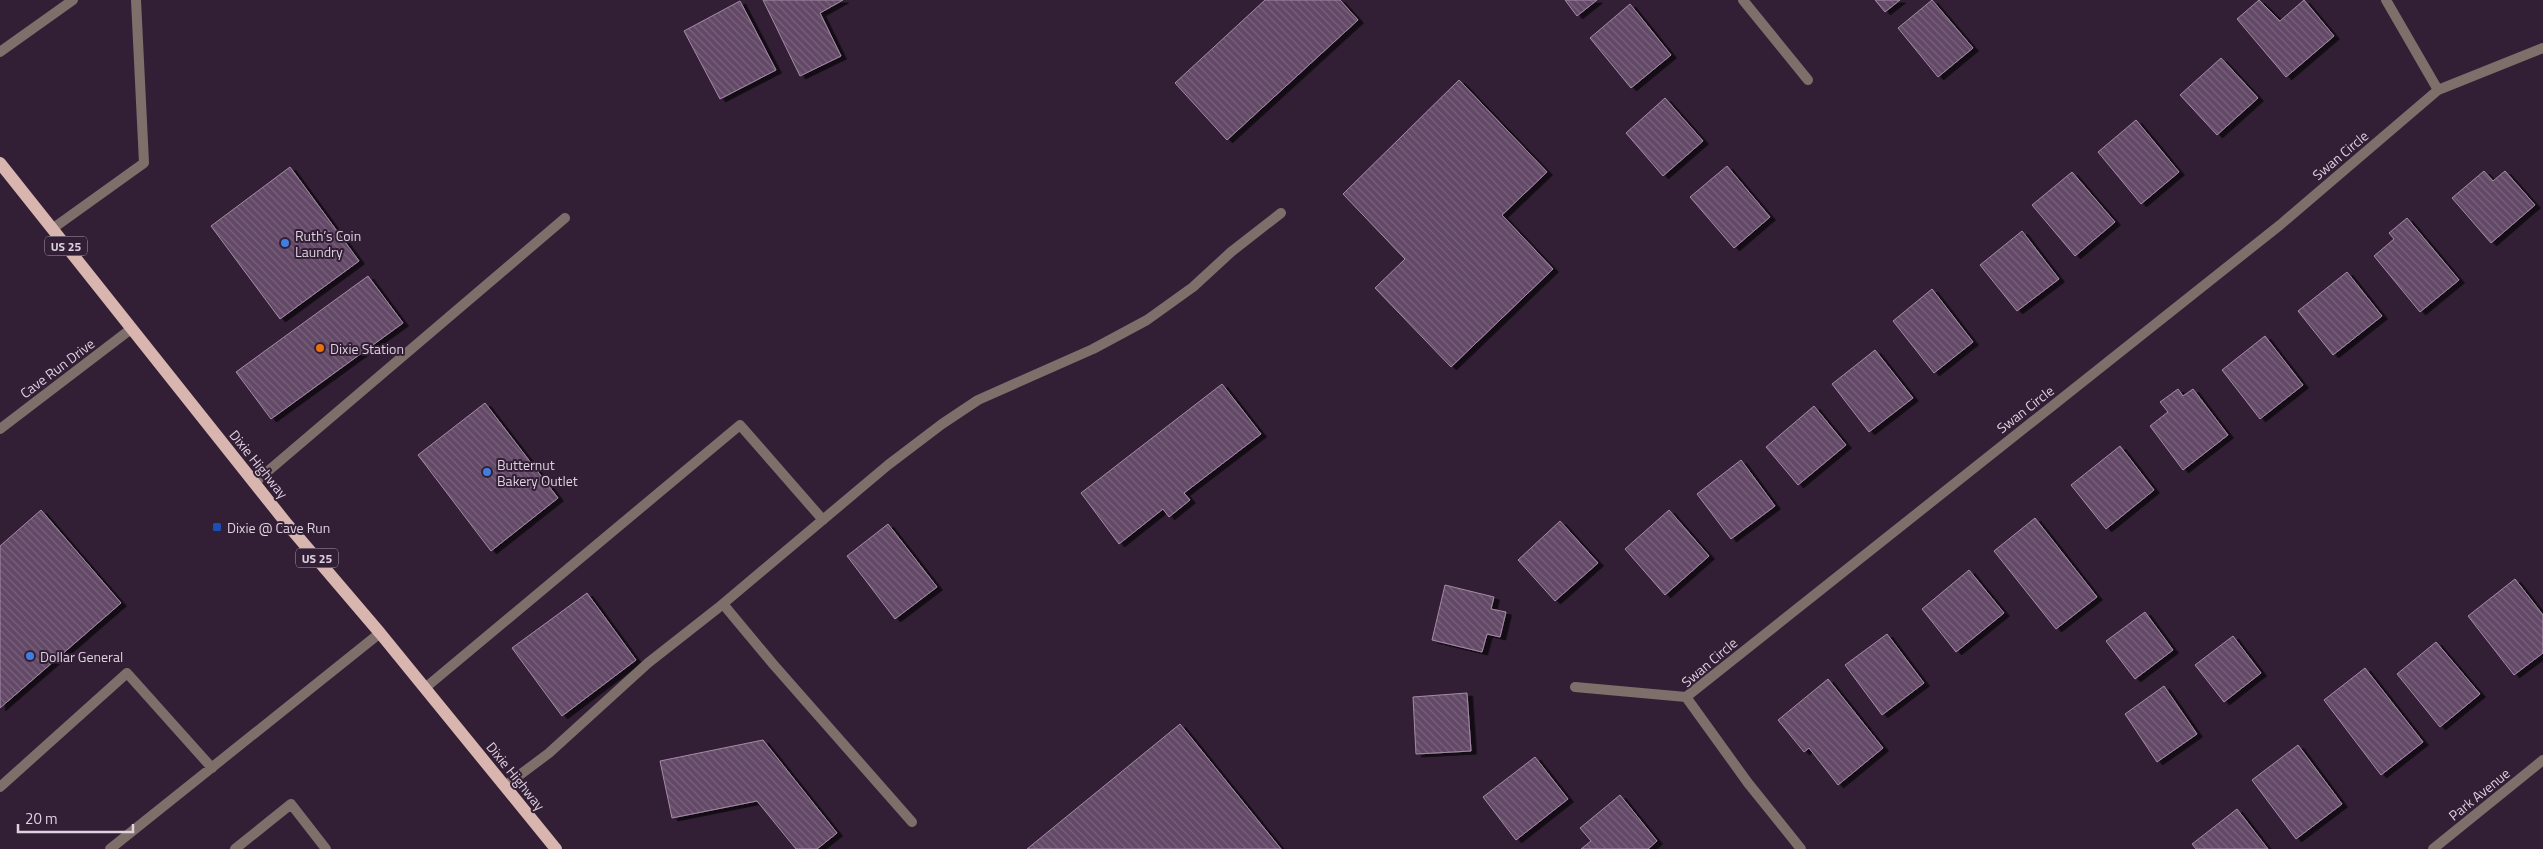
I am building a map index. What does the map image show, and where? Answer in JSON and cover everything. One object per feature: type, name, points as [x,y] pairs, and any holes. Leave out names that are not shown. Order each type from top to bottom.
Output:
[{"type":"main road","name":"Dixie Highway","points":[[0,163],[254,483],[380,633],[556,849]]},
{"type":"street","points":[[0,52],[73,0]]},
{"type":"street","points":[[52,229],[144,163],[136,0]]},
{"type":"street","points":[[1743,0],[1808,80]]},
{"type":"street","points":[[2386,0],[2438,90]]},
{"type":"street","name":"Swan Circle","points":[[1801,849],[1748,783],[1686,697],[2280,225],[2438,90],[2543,48]]},
{"type":"street","points":[[506,786],[549,753],[648,663],[724,604],[888,465],[942,424],[978,400],[1093,349],[1147,320],[1193,287],[1232,252],[1281,213]]},
{"type":"street","points":[[254,483],[565,218]]},
{"type":"street","name":"Cave Run Drive","points":[[0,429],[131,329]]},
{"type":"street","points":[[425,688],[740,425],[823,520]]},
{"type":"street","points":[[724,604],[773,664],[912,822]]},
{"type":"street","points":[[110,849],[380,633]]},
{"type":"street","points":[[0,787],[127,673],[212,768]]},
{"type":"street","points":[[1575,687],[1686,697]]},
{"type":"street","name":"Park Avenue","points":[[2433,849],[2543,760]]},
{"type":"street","points":[[235,849],[291,804],[326,849]]},
{"type":"building","points":[[763,0],[843,0],[820,13],[841,56],[800,76]]},
{"type":"building","points":[[1265,0],[1340,0],[1358,20],[1227,140],[1175,83]]},
{"type":"building","points":[[1565,0],[1597,0],[1577,16]]},
{"type":"building","points":[[1875,0],[1900,0],[1885,12]]},
{"type":"building","points":[[1932,0],[1973,48],[1938,77],[1898,28]]},
{"type":"building","points":[[2259,0],[2280,21],[2304,0],[2334,36],[2286,77],[2237,19]]},
{"type":"building","points":[[740,1],[776,70],[720,99],[684,31]]},
{"type":"building","points":[[1630,4],[1671,55],[1631,88],[1590,38]]},
{"type":"building","points":[[2221,58],[2258,98],[2217,135],[2180,95]]},
{"type":"building","points":[[1459,80],[1547,172],[1502,215],[1553,269],[1451,367],[1375,288],[1405,259],[1343,194]]},
{"type":"building","points":[[1665,98],[1703,141],[1663,176],[1626,133]]},
{"type":"building","points":[[2136,120],[2179,172],[2141,204],[2098,152]]},
{"type":"building","points":[[1727,166],[1770,217],[1734,248],[1690,197]]},
{"type":"building","name":"Ruth’s Coin Laundry","points":[[290,167],[359,261],[280,319],[211,226]]},
{"type":"building","points":[[2484,171],[2493,181],[2505,171],[2535,205],[2491,243],[2452,198]]},
{"type":"building","points":[[2072,172],[2115,222],[2075,256],[2032,205]]},
{"type":"building","points":[[2407,218],[2459,280],[2420,312],[2374,256],[2394,239],[2389,233]]},
{"type":"building","points":[[2022,231],[2059,279],[2017,311],[1980,265]]},
{"type":"building","points":[[2347,272],[2382,316],[2333,355],[2298,311]]},
{"type":"building","name":"Dixie Station","points":[[368,276],[403,323],[271,419],[236,372]]},
{"type":"building","points":[[1932,289],[1973,342],[1934,373],[1893,321]]},
{"type":"building","points":[[2265,336],[2303,385],[2260,419],[2222,370]]},
{"type":"building","points":[[1875,350],[1913,398],[1869,432],[1832,384]]},
{"type":"building","points":[[1222,384],[1261,434],[1184,493],[1190,500],[1169,517],[1163,509],[1119,544],[1081,493]]},
{"type":"building","points":[[2178,389],[2183,396],[2193,389],[2228,435],[2183,470],[2150,426],[2168,412],[2160,402]]},
{"type":"building","points":[[485,403],[558,498],[491,551],[418,455]]},
{"type":"building","points":[[1814,406],[1846,445],[1798,485],[1766,447]]},
{"type":"building","points":[[2120,446],[2154,490],[2106,529],[2071,485]]},
{"type":"building","points":[[1741,460],[1775,506],[1731,539],[1697,494]]},
{"type":"building","name":"Dollar General","points":[[41,510],[121,603],[0,708],[0,546]]},
{"type":"building","points":[[1669,510],[1709,556],[1665,595],[1625,549]]},
{"type":"building","points":[[2035,518],[2097,597],[2056,629],[1994,551]]},
{"type":"building","points":[[1560,521],[1598,563],[1555,601],[1518,560]]},
{"type":"building","points":[[888,524],[937,587],[895,619],[847,556]]},
{"type":"building","points":[[1969,570],[2004,613],[1956,652],[1922,609]]},
{"type":"building","points":[[2515,579],[2543,615],[2543,653],[2514,675],[2468,616]]},
{"type":"building","points":[[1445,585],[1494,597],[1491,609],[1506,612],[1500,637],[1487,634],[1482,652],[1432,640]]},
{"type":"building","points":[[587,593],[636,660],[562,716],[512,648]]},
{"type":"building","points":[[2145,612],[2173,650],[2135,679],[2106,641]]},
{"type":"building","points":[[1887,634],[1924,683],[1882,715],[1845,665]]},
{"type":"building","points":[[2233,636],[2261,673],[2224,702],[2195,665]]},
{"type":"building","points":[[2436,642],[2480,694],[2440,727],[2397,674]]},
{"type":"building","points":[[2365,668],[2423,742],[2381,775],[2324,700]]},
{"type":"building","points":[[1828,679],[1883,748],[1838,785],[1809,748],[1804,752],[1778,720]]},
{"type":"building","points":[[2164,686],[2197,734],[2157,762],[2125,714]]},
{"type":"building","points":[[1467,693],[1471,751],[1416,754],[1413,697]]},
{"type":"building","points":[[1180,724],[1281,849],[1027,849]]},
{"type":"building","points":[[763,740],[837,833],[817,849],[796,849],[757,801],[672,818],[660,761]]},
{"type":"building","points":[[2298,745],[2342,804],[2296,839],[2252,780]]},
{"type":"building","points":[[1535,757],[1568,799],[1516,840],[1483,797]]},
{"type":"building","points":[[1620,795],[1657,841],[1648,849],[1581,849],[1591,841],[1580,828]]},
{"type":"building","points":[[2237,809],[2268,849],[2196,849],[2192,844]]},
{"type":"place","name":"Ruth’s Coin Laundry","points":[[285,243]]},
{"type":"place","name":"Dixie Station","points":[[320,348]]},
{"type":"place","name":"Butternut Bakery Outlet","points":[[487,472]]},
{"type":"place","name":"Dixie @ Cave Run","points":[[217,527]]},
{"type":"place","name":"Dollar General","points":[[30,656]]}]
